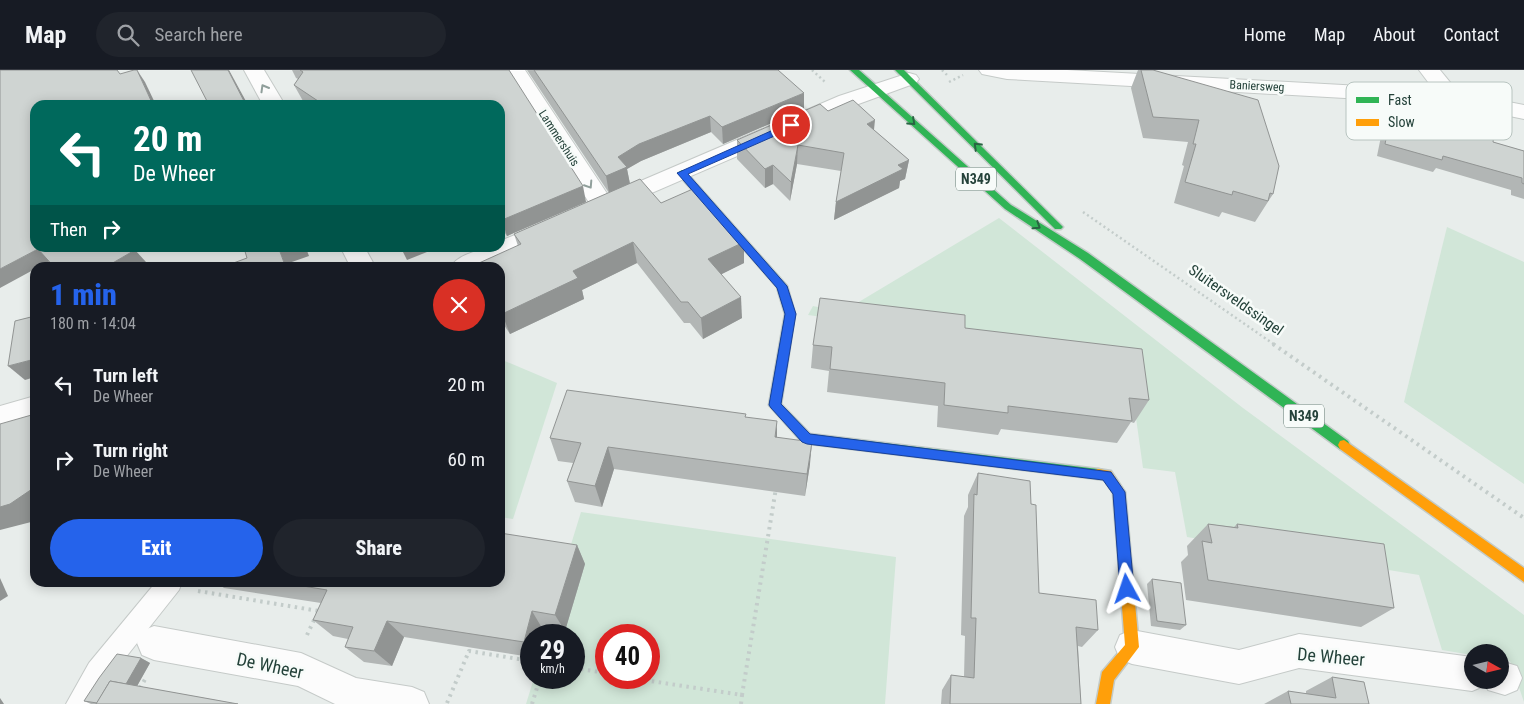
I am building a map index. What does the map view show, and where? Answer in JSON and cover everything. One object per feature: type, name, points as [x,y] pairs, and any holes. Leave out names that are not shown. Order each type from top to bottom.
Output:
[{"type":"main road","name":"N349","points":[[854,70],[1008,207],[1084,256],[1524,576]]},
{"type":"main road","name":"N349","points":[[904,75],[1029,197],[1084,256]]},
{"type":"main road","points":[[682,173],[782,286],[790,314],[775,405],[807,439],[1107,476],[1119,492],[1132,647],[1107,677],[1103,704]]},
{"type":"street","points":[[254,70],[271,100]]},
{"type":"street","name":"Lammershuis","points":[[515,70],[588,212]]},
{"type":"street","name":"Baniersweg","points":[[989,70],[1007,73],[1346,91]]},
{"type":"street","points":[[1429,70],[1439,82]]},
{"type":"street","points":[[505,249],[846,101],[876,90],[904,75]]},
{"type":"street","points":[[476,262],[498,252]]},
{"type":"street","points":[[0,418],[30,409]]},
{"type":"street","name":"De Wheer","points":[[154,643],[301,670],[354,695],[412,704]]},
{"type":"street","name":"De Wheer","points":[[1132,647],[1239,667],[1298,651],[1464,673]]},
{"type":"lane","points":[[79,704],[98,672],[168,587]]},
{"type":"path","name":"Sluitersveldssingel","points":[[1082,210],[1524,518]]},
{"type":"path","points":[[741,704],[777,485]]},
{"type":"path","points":[[187,587],[319,611],[292,668]]},
{"type":"path","points":[[447,704],[469,651],[520,659]]},
{"type":"path","points":[[660,682],[742,695]]},
{"type":"path","points":[[532,704],[537,689]]},
{"type":"green space","points":[[999,218],[1243,408],[1524,615],[1524,702],[1509,661],[1509,644],[1464,644],[1464,654],[1442,650],[1419,575],[1187,537],[1175,472],[1143,468],[1130,375],[961,336],[808,315],[813,306],[842,312]]},
{"type":"green space","points":[[1447,227],[1524,262],[1524,484],[1404,402]]},
{"type":"green space","points":[[505,361],[557,383],[513,519],[505,518]]},
{"type":"green space","points":[[581,512],[896,557],[885,704],[526,704],[531,689],[585,689],[585,624],[546,624]]},
{"type":"building","points":[[0,70],[117,70],[120,74],[137,70],[151,100],[30,100],[30,252],[32,252],[0,269]]},
{"type":"building","points":[[191,70],[228,70],[243,100],[206,100]]},
{"type":"building","points":[[300,70],[509,70],[583,186],[505,219],[505,100],[316,100],[294,85],[303,72]]},
{"type":"building","points":[[534,70],[778,70],[804,93],[722,127],[710,116],[639,144],[618,157],[627,167],[606,176]]},
{"type":"building","points":[[1141,70],[1153,70],[1258,100],[1279,166],[1273,194],[1270,193],[1268,201],[1233,191],[1232,195],[1185,182],[1196,144],[1193,144],[1199,120],[1153,117]]},
{"type":"building","points":[[853,100],[875,120],[867,124],[909,160],[898,165],[903,169],[836,202],[844,153],[798,145],[791,182],[773,165],[765,169],[737,140],[820,104],[828,111]]},
{"type":"building","points":[[1386,140],[1493,140],[1493,142],[1524,151],[1524,184],[1522,183],[1522,178],[1443,156],[1442,160],[1385,144]]},
{"type":"building","points":[[640,179],[661,203],[695,188],[744,242],[708,259],[741,297],[701,318],[688,302],[681,302],[633,242],[573,271],[578,278],[505,313],[505,262],[481,262],[521,244],[514,234]]},
{"type":"building","points":[[41,252],[132,252],[114,262],[50,262]]},
{"type":"building","points":[[245,252],[280,252],[284,262],[236,262],[247,258]]},
{"type":"building","points":[[820,298],[965,315],[965,328],[1142,349],[1149,400],[1129,398],[1132,421],[1008,406],[1008,413],[944,405],[945,383],[830,369],[832,347],[813,345]]},
{"type":"building","points":[[30,317],[30,360],[8,366],[15,321]]},
{"type":"building","points":[[567,390],[746,414],[745,417],[777,421],[775,437],[812,442],[807,474],[608,447],[595,486],[567,481],[581,443],[550,438]]},
{"type":"building","points":[[30,415],[30,490],[10,504],[0,507],[0,424]]},
{"type":"building","points":[[978,473],[1030,481],[1031,504],[1036,505],[1039,593],[1096,600],[1098,630],[1076,627],[1081,704],[950,704],[951,675],[974,678],[976,618],[971,618],[974,494],[977,495]]},
{"type":"building","points":[[1208,524],[1238,528],[1237,524],[1384,544],[1394,608],[1208,580],[1202,541],[1212,543]]},
{"type":"building","points":[[505,534],[577,545],[555,615],[532,611],[529,624],[520,624],[520,641],[387,621],[374,651],[345,647],[353,627],[313,620],[327,590],[309,587],[505,587]]},
{"type":"building","points":[[1152,579],[1181,583],[1186,625],[1157,621]]},
{"type":"building","points":[[117,654],[141,658],[126,684],[110,681],[97,703],[84,701],[99,678]]},
{"type":"building","points":[[1332,677],[1364,682],[1369,704],[1291,704],[1288,691],[1336,698]]},
{"type":"building","points":[[110,681],[238,704],[96,704]]},
{"type":"traffic: fast","points":[[854,70],[1008,207],[1084,256],[1344,445]]},
{"type":"traffic: fast","points":[[899,70],[1058,227]]},
{"type":"traffic: fast","points":[[682,173],[782,286],[790,314],[775,405],[807,439],[1098,474]]},
{"type":"traffic: slow","points":[[1344,445],[1524,576]]},
{"type":"traffic: slow","points":[[1098,474],[1107,475],[1119,492],[1132,647],[1107,677],[1103,704]]},
{"type":"route","points":[[791,125],[682,173],[782,286],[790,314],[775,405],[807,439],[1075,470],[1107,476],[1119,492],[1127,589]]}]
